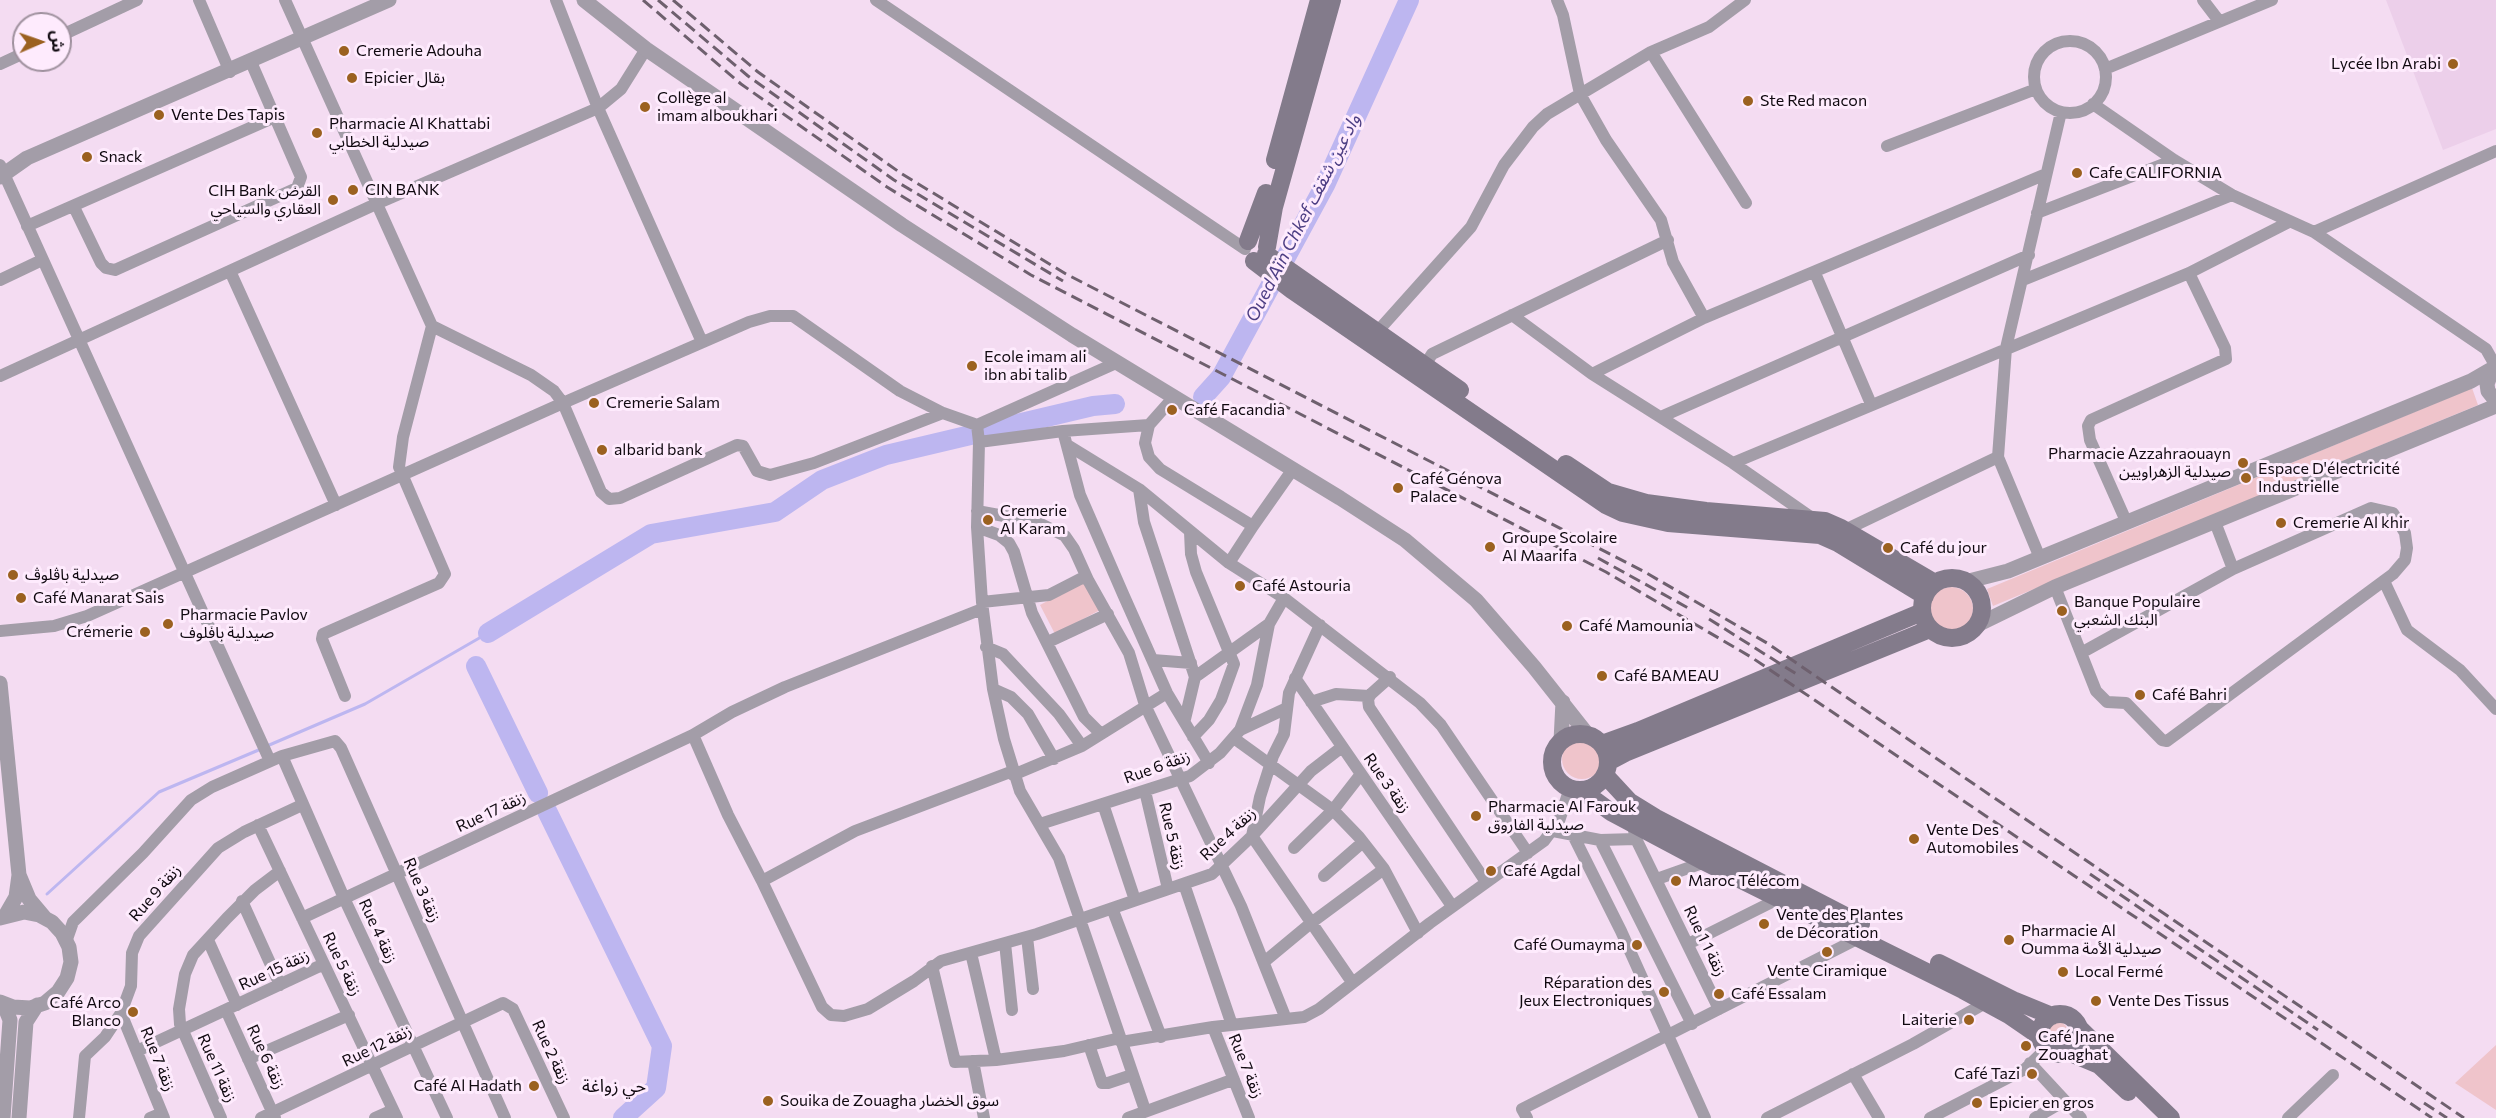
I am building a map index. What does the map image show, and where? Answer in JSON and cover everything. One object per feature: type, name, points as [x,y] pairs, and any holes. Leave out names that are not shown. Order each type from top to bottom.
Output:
[{"type":"main road","points":[[1261,255],[1261,212],[1319,0]]},
{"type":"main road","points":[[1261,255],[1332,0]]},
{"type":"main road","points":[[1261,255],[1296,284],[1587,493],[1623,513],[1668,523],[1820,535],[1838,543],[1928,597]]},
{"type":"main road","points":[[1296,284],[1377,332],[1608,492],[1646,503],[1706,511],[1812,518],[1845,530],[1928,597],[1930,629]]},
{"type":"main road","points":[[1930,629],[1940,636],[1952,638],[1966,634],[1975,626],[1981,614],[1980,600],[1973,588],[1965,582],[1948,579],[1928,597],[1638,732],[1595,739],[1571,735],[1561,741],[1554,752],[1553,768],[1559,780],[1605,808],[1634,830],[1861,937],[1986,1002],[2056,1053],[2068,1052],[2099,1065],[2155,1118]]},
{"type":"main road","points":[[1575,789],[1594,787],[1607,768],[1625,753],[1930,629]]},
{"type":"main road","points":[[1595,739],[1607,768],[1633,804],[1690,838],[2013,1000],[2052,1016],[2069,1016],[2171,1118]]},
{"type":"main road","points":[[2044,1043],[2043,1025],[2052,1016]]},
{"type":"main road","points":[[2068,1052],[2078,1042],[2079,1028]]},
{"type":"street","points":[[72,30],[137,0]]},
{"type":"street","points":[[199,0],[230,72]]},
{"type":"street","points":[[285,0],[432,326],[539,379],[563,402],[605,497],[614,499],[737,445],[743,446],[757,471],[770,475],[814,463],[943,413]]},
{"type":"street","points":[[269,759],[81,340],[1,170],[230,72],[303,39],[370,4],[389,0]]},
{"type":"street","points":[[556,0],[598,108],[702,342]]},
{"type":"street","points":[[584,0],[646,50],[902,225],[1116,363],[1293,469],[1397,535],[1458,582],[1521,651],[1595,739]]},
{"type":"street","points":[[876,0],[1261,255]]},
{"type":"street","points":[[1557,0],[1563,15],[1580,94],[1606,140],[1661,220],[1673,262],[1704,318]]},
{"type":"street","points":[[1377,332],[1471,227],[1504,165],[1546,114],[1651,52],[1709,27],[1745,0]]},
{"type":"street","points":[[2204,0],[2219,21]]},
{"type":"street","points":[[2105,69],[2272,0]]},
{"type":"street","points":[[2071,41],[2087,45],[2100,57],[2105,69],[2103,90],[2094,104],[2078,112],[2061,112],[2046,104],[2036,89],[2035,72],[2039,60],[2047,50],[2058,43],[2071,41]]},
{"type":"street","points":[[0,376],[376,204],[598,108],[621,89],[646,50]]},
{"type":"street","points":[[1651,52],[1746,203]]},
{"type":"street","points":[[74,207],[104,267],[115,270],[300,185],[301,177],[251,62]]},
{"type":"street","points":[[1887,146],[2036,89]]},
{"type":"street","points":[[2094,104],[2174,160],[2232,195],[2314,232],[2486,349],[2494,366],[2487,384],[2496,401]]},
{"type":"street","points":[[2040,558],[1998,457],[2006,348],[2030,255],[2037,213],[2061,112]]},
{"type":"street","points":[[27,226],[274,117]]},
{"type":"street","points":[[2314,232],[2496,151]]},
{"type":"street","points":[[2037,213],[2174,160]]},
{"type":"street","points":[[1592,374],[1704,318],[2046,174]]},
{"type":"street","points":[[2023,280],[2232,195]]},
{"type":"street","points":[[1733,463],[2189,273],[2289,222]]},
{"type":"street","points":[[1425,365],[1432,354],[1668,240]]},
{"type":"street","points":[[1663,416],[2030,255]]},
{"type":"street","points":[[0,280],[42,260]]},
{"type":"street","points":[[230,271],[336,505]]},
{"type":"street","points":[[1815,273],[1871,404]]},
{"type":"street","points":[[2126,521],[2090,440],[2088,426],[2091,420],[2226,359],[2225,348],[2189,273]]},
{"type":"street","points":[[1512,315],[1592,374],[1663,416],[1812,518]]},
{"type":"street","points":[[0,631],[41,628],[75,621],[563,402],[702,342],[770,316],[793,316],[900,391],[978,433],[1063,431],[1149,425]]},
{"type":"street","points":[[345,696],[322,639],[323,634],[444,578],[444,569],[401,476],[399,458],[432,326]]},
{"type":"street","points":[[978,433],[1116,363]]},
{"type":"street","points":[[1965,582],[1999,574],[2040,558],[2460,386],[2494,366]]},
{"type":"street","points":[[1173,398],[1149,425],[1146,443],[1149,457],[1160,469],[1252,526]]},
{"type":"street","points":[[1975,626],[2055,587],[2496,406]]},
{"type":"street","points":[[1063,431],[1069,446],[1071,465],[1080,495],[1167,693],[1185,719],[1209,763]]},
{"type":"street","points":[[978,433],[977,527],[986,647],[993,689],[1013,773],[1059,858],[1132,1075],[1137,1115],[1232,1080]]},
{"type":"street","points":[[1069,446],[1139,489],[1229,563],[1284,598],[1390,678],[1441,725],[1528,853]]},
{"type":"street","points":[[1845,530],[1998,457]]},
{"type":"street","points":[[1229,563],[1252,526],[1293,469]]},
{"type":"street","points":[[1139,489],[1144,522],[1196,677],[1185,719]]},
{"type":"street","points":[[2055,587],[2081,653],[2096,691],[2104,700],[2126,703],[2162,740],[2167,741],[2385,581],[2402,566],[2407,548],[2400,521],[2383,508],[2371,508],[2233,569],[2081,653]]},
{"type":"street","points":[[978,511],[1013,516],[1053,529],[1065,536],[1074,549],[1086,576],[1130,653],[1145,705],[1221,866],[1264,962],[1286,1019]]},
{"type":"street","points":[[2215,522],[2233,569]]},
{"type":"street","points":[[977,527],[986,528],[1008,543],[1014,552],[1026,597],[1084,717],[1101,734]]},
{"type":"street","points":[[1190,532],[1191,554],[1196,572],[1231,652],[1234,664],[1221,700],[1209,720],[1193,737]]},
{"type":"street","name":"Rue 17 زنقة","points":[[302,918],[693,735],[732,712],[785,687],[982,605],[1049,595],[1086,576]]},
{"type":"street","points":[[2385,581],[2407,630],[2460,670],[2496,709]]},
{"type":"street","name":"Rue 6 زنقة","points":[[1041,824],[1190,776],[1209,763],[1238,735],[1257,685],[1269,624],[1284,598]]},
{"type":"street","points":[[1048,642],[1108,614]]},
{"type":"street","points":[[1196,677],[1269,624]]},
{"type":"street","points":[[1320,625],[1295,678],[1287,708],[1284,734],[1271,763],[1260,797],[1252,836],[1352,982]]},
{"type":"street","points":[[986,647],[1003,654],[1059,714],[1082,746]]},
{"type":"street","points":[[1153,660],[1191,663]]},
{"type":"street","name":"Rue 3 زنقة","points":[[1295,678],[1452,906]]},
{"type":"street","points":[[1311,702],[1336,694],[1369,696],[1390,678]]},
{"type":"street","points":[[0,683],[19,875],[16,897],[2,917]]},
{"type":"street","points":[[993,689],[1011,698],[1028,714],[1054,759]]},
{"type":"street","points":[[693,735],[728,815],[762,881],[855,831],[1054,759],[1082,746],[1167,693]]},
{"type":"street","points":[[1369,696],[1369,707],[1486,882]]},
{"type":"street","points":[[1561,741],[1563,702]]},
{"type":"street","points":[[1287,708],[1238,735],[1298,786],[1333,810],[1363,842],[1384,869],[1418,933]]},
{"type":"street","name":"Rue 3 زنقة","points":[[73,922],[143,853],[191,800],[269,759],[328,741],[338,742],[506,1118]]},
{"type":"street","name":"Rue 4 زنقة","points":[[762,881],[822,1007],[831,1015],[844,1016],[868,1009],[914,981],[932,966],[951,957],[1027,937],[1212,874],[1252,836],[1311,771],[1342,747]]},
{"type":"street","name":"Rue 4 زنقة","points":[[282,756],[344,898],[447,1118]]},
{"type":"street","points":[[1294,848],[1333,810],[1361,774]]},
{"type":"street","points":[[932,966],[953,1060],[958,1063],[996,1060],[1120,1040],[1161,1037],[1213,1027],[1304,1017],[1319,1009],[1452,906],[1528,853],[1553,831],[1575,789]]},
{"type":"street","name":"Rue 5 زنقة","points":[[1145,791],[1168,889]]},
{"type":"street","points":[[1103,804],[1135,900]]},
{"type":"street","name":"Rue 9 زنقة","points":[[79,1118],[85,1056],[105,1037],[122,1013],[131,986],[132,953],[140,936],[207,858],[231,839],[302,805]]},
{"type":"street","name":"Rue 5 زنقة","points":[[258,825],[395,1114]]},
{"type":"street","points":[[1553,831],[1574,837],[1600,840],[1634,830]]},
{"type":"street","name":"Rue 1 زنقة 1","points":[[1634,830],[1719,1009]]},
{"type":"street","points":[[1574,837],[1622,931],[1667,1036],[1706,1118]]},
{"type":"street","points":[[1600,840],[1692,1024]]},
{"type":"street","points":[[1324,876],[1363,842]]},
{"type":"street","points":[[1657,879],[1705,862]]},
{"type":"street","points":[[1264,962],[1311,923],[1384,869]]},
{"type":"street","points":[[182,1031],[179,1009],[184,974],[193,955],[242,901],[280,871]]},
{"type":"street","points":[[19,875],[29,899],[66,942],[71,962],[67,978],[58,992],[37,1005],[26,1022],[19,1118]]},
{"type":"street","points":[[1184,884],[1232,1025]]},
{"type":"street","points":[[1688,944],[1780,898]]},
{"type":"street","points":[[242,901],[280,985]]},
{"type":"street","points":[[1112,908],[1161,1037]]},
{"type":"street","points":[[2,917],[24,912],[49,920],[73,922],[66,942]]},
{"type":"street","points":[[1622,931],[1640,922]]},
{"type":"street","points":[[1027,937],[1033,989]]},
{"type":"street","points":[[1527,1118],[1522,1109],[1861,937]]},
{"type":"street","name":"Rue 15 زنقة","points":[[208,940],[231,1007]]},
{"type":"street","points":[[1005,943],[1012,1010]]},
{"type":"street","points":[[971,953],[996,1060]]},
{"type":"street","name":"Rue 15 زنقة","points":[[137,1051],[324,964]]},
{"type":"street","points":[[1767,1118],[1986,1002]]},
{"type":"street","points":[[0,1003],[13,1007],[37,1005]]},
{"type":"street","points":[[0,1003],[10,1020],[4,1044],[3,1118]]},
{"type":"street","name":"Rue 12 زنقة","points":[[270,1116],[500,1004],[506,1004]]},
{"type":"street","name":"Rue 2 زنقة","points":[[506,1004],[513,1009],[564,1118]]},
{"type":"street","name":"Rue 6 زنقة","points":[[231,1007],[270,1116]]},
{"type":"street","name":"Rue 7 زنقة","points":[[122,1013],[163,1115]]},
{"type":"street","points":[[248,1059],[349,1015]]},
{"type":"street","name":"Rue 7 زنقة","points":[[1213,1027],[1232,1080],[1249,1118]]},
{"type":"street","name":"Rue 11 زنقة","points":[[182,1031],[221,1118]]},
{"type":"street","points":[[4,1044],[24,1042]]},
{"type":"street","points":[[1930,1118],[2018,1073],[2030,1063],[2044,1043]]},
{"type":"street","points":[[1089,1046],[1102,1083],[1132,1075]]},
{"type":"street","points":[[973,1062],[984,1118]]},
{"type":"street","points":[[2030,1063],[2081,1118]]},
{"type":"street","points":[[1853,1074],[1880,1118]]},
{"type":"street","points":[[2288,1118],[2333,1075]]},
{"type":"street","points":[[2035,1118],[2064,1101]]},
{"type":"street","points":[[375,1118],[395,1114]]},
{"type":"street","points":[[150,1118],[163,1115]]},
{"type":"shaded area","name":"Lycée Ibn Arabi","points":[[2386,0],[2496,0],[2496,129],[2443,150]]},
{"type":"shaded area","points":[[2472,388],[2478,405],[1993,606],[1987,589]]},
{"type":"shaded area","points":[[1085,581],[1100,610],[1055,634],[1040,605]]},
{"type":"shaded area","points":[[1951,587],[1966,594],[1973,609],[1966,624],[1951,631],[1936,624],[1929,609],[1936,594]]},
{"type":"shaded area","points":[[1582,739],[1596,745],[1602,759],[1596,773],[1582,779],[1568,773],[1562,759],[1568,745]]},
{"type":"shaded area","points":[[2056,1021],[2064,1025],[2068,1033],[2064,1041],[2056,1045],[2048,1041],[2044,1033],[2048,1025]]},
{"type":"shaded area","points":[[2496,1045],[2496,1110],[2455,1083]]},
{"type":"waterway","name":"Oued Aïn Chkef واد عين شقف","points":[[1203,397],[1221,377],[1325,185],[1409,0]]},
{"type":"waterway","name":"Oued Aïn Chkef واد عين شقف","points":[[488,633],[651,534],[775,512],[822,480],[886,455],[1093,406],[1115,404]]},
{"type":"waterway","points":[[267,746],[365,704],[488,633]]},
{"type":"waterway","name":"Oued Aïn Chkef واد عين شقف","points":[[476,666],[538,793]]},
{"type":"waterway","points":[[47,894],[159,792],[261,749]]},
{"type":"waterway","points":[[547,811],[662,1046],[656,1088],[623,1118]]},
{"type":"railway","points":[[643,0],[741,84],[887,187],[1031,275],[1606,572],[1751,657],[2432,1118]]},
{"type":"railway","points":[[658,0],[748,76],[894,180],[1063,281]]},
{"type":"railway","points":[[673,0],[758,72],[902,174],[1066,274],[1643,571],[1767,643],[2464,1118]]},
{"type":"railway","points":[[1598,558],[1690,609]]},
{"type":"railway","points":[[1709,619],[1798,675]]},
{"type":"railway","points":[[2090,874],[2318,1030]]},
{"type":"railway","points":[[2424,1103],[2447,1118]]},
{"type":"place","name":"Cremerie Adouha","points":[[344,51]]},
{"type":"place","name":"Lycée Ibn Arabi","points":[[2453,64]]},
{"type":"place","name":"Epicier بقال","points":[[352,78]]},
{"type":"place","name":"Ste Red macon","points":[[1748,101]]},
{"type":"place","name":"Collège al imam alboukhari","points":[[645,107]]},
{"type":"place","name":"Vente Des Tapis","points":[[159,115]]},
{"type":"place","name":"Pharmacie Al Khattabi صيدلية الخطابي","points":[[317,133]]},
{"type":"place","name":"Snack","points":[[87,157]]},
{"type":"place","name":"Cafe CALIFORNIA","points":[[2077,173]]},
{"type":"place","name":"CIN BANK","points":[[353,190]]},
{"type":"place","name":"CIH Bank القرض العقاري والسياحي","points":[[333,200]]},
{"type":"place","name":"Ecole imam ali ibn abi talib","points":[[972,366]]},
{"type":"place","name":"Cremerie Salam","points":[[594,403]]},
{"type":"place","name":"Café Facandia","points":[[1172,410]]},
{"type":"place","name":"albarid bank","points":[[602,450]]},
{"type":"place","name":"Pharmacie Azzahraouayn صيدلية الزهراويين","points":[[2243,463]]},
{"type":"place","name":"Espace D'électricité Industrielle","points":[[2246,478]]},
{"type":"place","name":"Café Génova Palace","points":[[1398,488]]},
{"type":"place","name":"Cremerie Al Karam","points":[[988,520]]},
{"type":"place","name":"Cremerie Al khir","points":[[2281,523]]},
{"type":"place","name":"Groupe Scolaire Al Maarifa","points":[[1490,547]]},
{"type":"place","name":"Café du jour","points":[[1888,548]]},
{"type":"place","name":"صيدلية باڤ‍لوڤ","points":[[13,575]]},
{"type":"place","name":"Café Astouria","points":[[1240,586]]},
{"type":"place","name":"Café Manarat Sais","points":[[21,598]]},
{"type":"place","name":"Banque Populaire البنك الشعبي","points":[[2062,611]]},
{"type":"place","name":"Pharmacie Pavlov صيدلية بافلوف","points":[[168,624]]},
{"type":"place","name":"Café Mamounia","points":[[1567,626]]},
{"type":"place","name":"Crémerie","points":[[145,632]]},
{"type":"place","name":"Café BAMEAU","points":[[1602,676]]},
{"type":"place","name":"Café Bahri","points":[[2140,695]]},
{"type":"place","name":"Pharmacie Al Farouk صيدلية الفاروق","points":[[1476,816]]},
{"type":"place","name":"Vente Des Automobiles","points":[[1914,839]]},
{"type":"place","name":"Café Agdal","points":[[1491,871]]},
{"type":"place","name":"Maroc Télécom","points":[[1676,881]]},
{"type":"place","name":"Vente des Plantes de Décoration","points":[[1764,924]]},
{"type":"place","name":"Pharmacie Al Oumma صيدلية الأمة","points":[[2009,940]]},
{"type":"place","name":"Café Oumayma","points":[[1637,945]]},
{"type":"place","name":"Vente Ciramique","points":[[1827,952]]},
{"type":"place","name":"Local Fermé","points":[[2063,972]]},
{"type":"place","name":"Réparation des Jeux Electroniques","points":[[1664,992]]},
{"type":"place","name":"Café Essalam","points":[[1719,994]]},
{"type":"place","name":"Vente Des Tissus","points":[[2096,1001]]},
{"type":"place","name":"Café Arco Blanco","points":[[133,1012]]},
{"type":"place","name":"Laiterie","points":[[1969,1020]]},
{"type":"place","name":"Café Jnane Zouaghat","points":[[2026,1046]]},
{"type":"place","name":"Café Tazi","points":[[2032,1074]]},
{"type":"place","name":"Café Al Hadath","points":[[534,1086]]},
{"type":"place","name":"Souika de Zouagha سوق الخضار","points":[[768,1101]]},
{"type":"place","name":"Epicier en gros","points":[[1977,1103]]},
{"type":"district","name":"حي زواغة","points":[[614,1086]]}]
